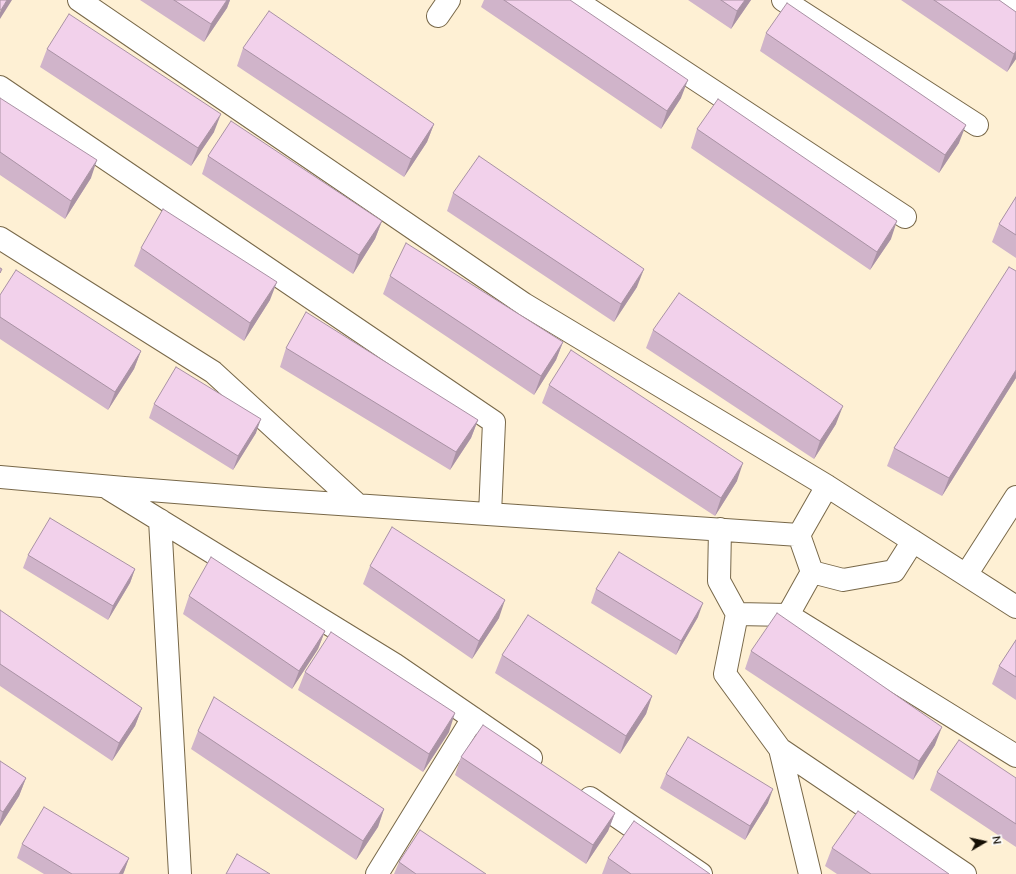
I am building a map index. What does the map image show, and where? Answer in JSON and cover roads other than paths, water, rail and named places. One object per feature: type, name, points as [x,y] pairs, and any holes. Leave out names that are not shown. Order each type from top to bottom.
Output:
[{"type":"street","points":[[79,0],[524,304],[826,486],[1016,607]]},
{"type":"street","points":[[575,0],[905,217]]},
{"type":"street","points":[[783,0],[977,125]]},
{"type":"street","points":[[1006,0],[1016,7]]},
{"type":"street","points":[[0,87],[494,422],[490,514]]},
{"type":"street","points":[[0,238],[213,372],[358,505]]},
{"type":"street","points":[[0,476],[105,486],[358,505],[799,535]]},
{"type":"street","points":[[105,486],[394,664],[545,767]]},
{"type":"street","points":[[788,615],[812,572],[799,535],[826,486]]},
{"type":"street","points":[[966,574],[1016,497]]},
{"type":"street","points":[[160,520],[180,874]]},
{"type":"street","points":[[720,529],[719,581],[737,614],[726,674],[780,749],[965,874]]},
{"type":"street","points":[[812,572],[844,580],[894,571],[913,541]]},
{"type":"street","points":[[737,614],[788,615],[1016,756]]},
{"type":"street","points":[[377,874],[473,718]]},
{"type":"street","points":[[780,749],[810,874]]},
{"type":"street","points":[[571,785],[701,874]]}]
